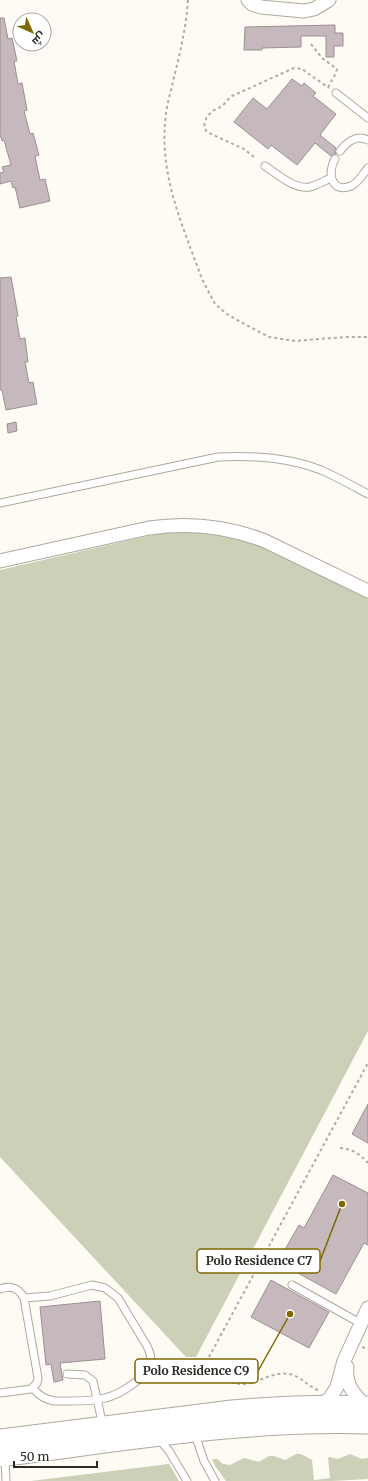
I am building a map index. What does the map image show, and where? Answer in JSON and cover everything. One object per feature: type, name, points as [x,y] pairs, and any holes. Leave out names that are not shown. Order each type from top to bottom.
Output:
[{"type":"street","points":[[248,0],[252,4],[261,7],[304,11],[314,9],[329,0]]},
{"type":"street","points":[[0,561],[150,528],[201,525],[234,530],[260,539],[368,591]]},
{"type":"street","points":[[328,1400],[339,1381],[344,1361],[360,1322],[368,1308]]},
{"type":"street","points":[[348,1352],[348,1382],[352,1392],[366,1406]]},
{"type":"street","points":[[3,1447],[105,1435],[232,1410],[328,1400],[366,1406]]},
{"type":"street","points":[[105,1435],[158,1437],[232,1428],[293,1424],[368,1424]]},
{"type":"lane","points":[[336,93],[368,118]]},
{"type":"lane","points":[[340,151],[352,140],[358,138],[368,140]]},
{"type":"lane","points":[[335,159],[331,169],[331,178],[337,186],[347,187],[356,183],[368,168]]},
{"type":"lane","points":[[265,166],[296,186],[310,187],[331,178]]},
{"type":"lane","points":[[0,503],[218,457],[245,456],[271,457],[297,462],[322,470],[368,494]]},
{"type":"lane","points":[[24,1298],[50,1296],[92,1285],[105,1288],[118,1298],[150,1352],[151,1360],[150,1367],[141,1379],[124,1390],[107,1398],[98,1400],[50,1400],[40,1396],[34,1388]]},
{"type":"lane","points":[[292,1286],[360,1322]]},
{"type":"lane","points":[[0,1289],[6,1287],[16,1289],[24,1298],[38,1378],[37,1384],[34,1388],[0,1393]]},
{"type":"lane","points":[[67,1374],[80,1374],[89,1377],[94,1385],[105,1435]]},
{"type":"lane","points":[[195,1432],[204,1461],[215,1481]]},
{"type":"lane","points":[[158,1437],[174,1459],[187,1481]]},
{"type":"lane","points":[[3,1447],[4,1479]]},
{"type":"path","points":[[188,0],[184,36],[166,112],[164,145],[167,173],[172,195],[202,279],[208,291],[216,304],[227,314],[269,337],[295,341],[345,337],[368,337]]},
{"type":"path","points":[[311,44],[322,58],[337,69],[328,87]]},
{"type":"path","points":[[254,157],[244,149],[207,132],[204,127],[204,123],[211,112],[222,107],[227,99],[294,68],[302,69],[336,93]]},
{"type":"path","points":[[328,1400],[302,1379],[290,1374],[275,1374],[252,1383],[238,1384],[206,1372],[203,1368],[368,1063]]},
{"type":"path","points":[[340,1148],[352,1150],[368,1163]]},
{"type":"green space","points":[[180,531],[224,535],[255,543],[304,565],[368,598],[368,1031],[196,1357],[186,1357],[0,1157],[0,570],[156,534]]},
{"type":"green space","points":[[296,1454],[301,1454],[312,1460],[314,1480],[330,1478],[329,1457],[338,1459],[350,1454],[362,1459],[368,1458],[368,1479],[332,1481],[226,1481],[215,1466],[212,1459],[217,1459],[223,1464],[230,1465],[244,1458],[259,1462],[269,1456],[274,1456],[285,1460]]},
{"type":"green space","points":[[169,1464],[179,1481],[31,1481]]},
{"type":"building","points":[[0,18],[4,18],[8,39],[12,38],[12,52],[15,52],[17,61],[14,61],[18,84],[22,83],[27,110],[24,111],[30,134],[33,133],[39,155],[35,156],[40,180],[45,179],[50,201],[20,208],[15,187],[13,188],[11,181],[0,184],[0,173],[4,172],[2,167],[11,165],[4,140],[2,141],[0,134]]},
{"type":"building","points":[[335,25],[335,33],[343,33],[343,46],[334,46],[334,57],[326,57],[326,36],[301,36],[301,47],[244,50],[245,27]]},
{"type":"building","points":[[292,79],[302,86],[304,83],[316,93],[313,96],[336,114],[320,135],[336,148],[336,154],[331,156],[315,143],[297,165],[271,145],[268,149],[234,122],[253,98],[267,109]]},
{"type":"building","points":[[11,277],[18,316],[16,317],[20,339],[25,338],[28,362],[25,362],[29,383],[33,382],[37,404],[6,410],[2,390],[0,390],[0,278]]},
{"type":"building","points":[[16,422],[17,431],[8,433],[7,424]]},
{"type":"building","points":[[368,1104],[368,1143],[352,1134]]},
{"type":"building","points":[[333,1175],[368,1193],[368,1245],[364,1243],[336,1294],[278,1262],[299,1225],[304,1228]]},
{"type":"building","points":[[271,1280],[329,1312],[309,1348],[251,1317]]},
{"type":"building","points":[[100,1301],[105,1359],[60,1363],[63,1380],[54,1382],[51,1364],[46,1365],[40,1307]]},
{"type":"place","name":"Polo Residence C7","points":[[342,1204]]},
{"type":"place","name":"Polo Residence C9","points":[[290,1314]]}]
